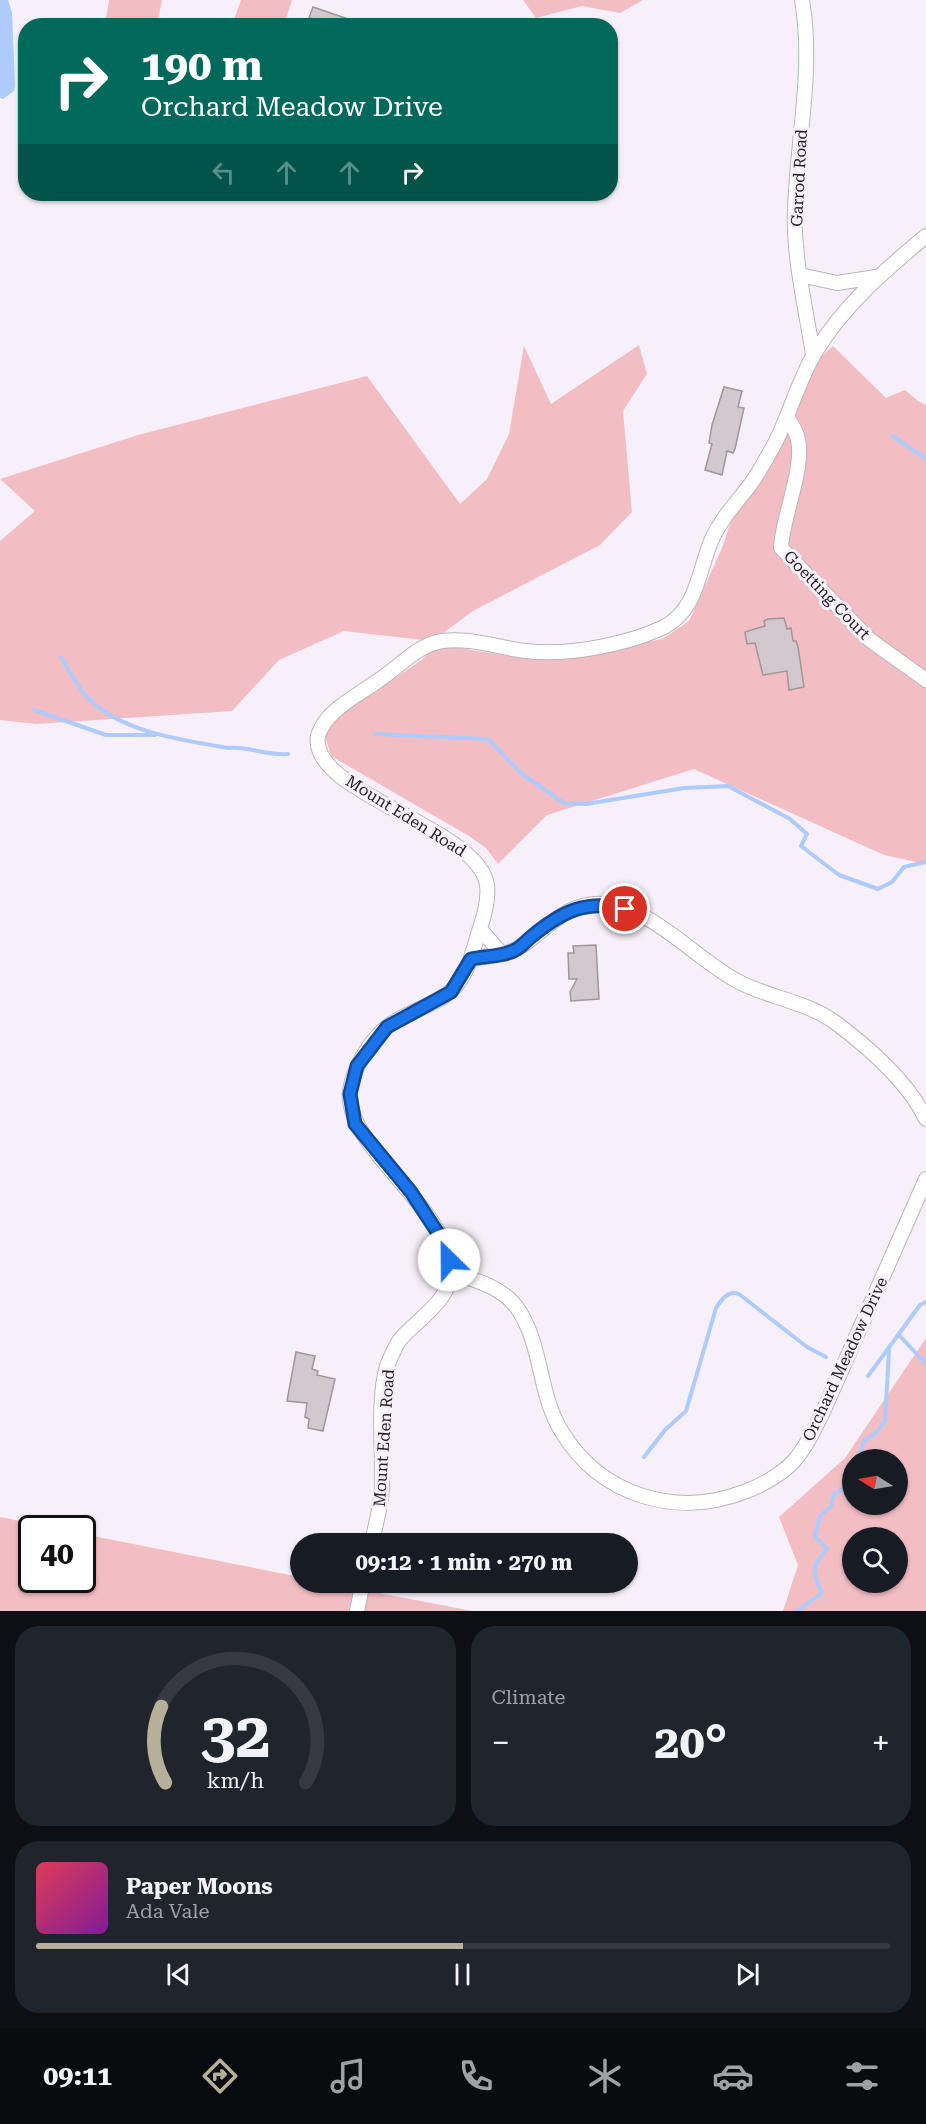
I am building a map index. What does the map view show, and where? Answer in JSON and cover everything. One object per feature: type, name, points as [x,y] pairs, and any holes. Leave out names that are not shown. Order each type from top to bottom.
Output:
[{"type":"street","name":"Garrod Road","points":[[802,0],[806,18],[806,77],[795,212],[800,275],[813,355]]},
{"type":"street","name":"Mount Eden Road","points":[[374,1533],[382,1496],[383,1404],[386,1369],[398,1342],[429,1314],[446,1288],[451,1272],[447,1247],[411,1192],[355,1124],[350,1094],[357,1066],[387,1027],[451,992],[471,959],[480,929],[488,887],[481,866],[459,847],[356,786],[329,766],[319,747],[318,736],[322,725],[334,711],[413,653],[442,641],[531,652],[561,653],[592,648],[666,626],[690,604],[712,540],[725,516],[753,481],[787,417],[813,355],[842,314],[876,277],[926,236]]},
{"type":"street","points":[[800,275],[837,283],[876,277]]},
{"type":"street","name":"Goetting Court","points":[[787,417],[797,434],[798,457],[795,479],[781,534],[781,548],[870,640],[926,680]]},
{"type":"street","points":[[471,959],[517,949],[547,924],[568,911],[587,905],[606,904],[625,909],[660,928],[739,982],[834,1022],[875,1057],[905,1089],[926,1119]]},
{"type":"street","points":[[480,929],[502,954]]},
{"type":"street","name":"Orchard Meadow Drive","points":[[451,1272],[483,1283],[502,1293],[517,1307],[538,1355],[543,1384],[560,1431],[585,1462],[600,1474],[659,1502],[691,1504],[717,1501],[755,1488],[776,1475],[793,1462],[805,1446],[822,1414],[926,1179]]},
{"type":"street","points":[[357,1611],[361,1593]]},
{"type":"shaded area","points":[[109,0],[162,0],[158,18],[106,18]]},
{"type":"shaded area","points":[[241,0],[292,0],[286,18],[235,18]]},
{"type":"shaded area","points":[[523,0],[643,0],[620,13],[582,6],[536,18]]},
{"type":"shaded area","points":[[639,345],[647,374],[623,411],[632,512],[600,545],[473,611],[432,641],[344,631],[279,660],[232,711],[37,724],[0,720],[0,541],[35,511],[0,479],[138,435],[367,376],[460,504],[487,479],[509,434],[524,346],[551,404]]},
{"type":"shaded area","points":[[833,346],[886,398],[905,390],[926,405],[926,864],[884,855],[694,769],[547,815],[498,864],[486,848],[469,836],[331,756],[325,736],[334,719],[423,659],[435,642],[524,658],[567,659],[662,639],[689,621],[722,548],[732,518],[817,360]]},
{"type":"shaded area","points":[[926,1338],[926,1611],[783,1611],[798,1565],[779,1517],[842,1461],[842,1515],[908,1515],[908,1449],[851,1449]]},
{"type":"shaded area","points":[[0,1517],[18,1520],[18,1593],[96,1593],[96,1537],[290,1575],[290,1593],[379,1593],[472,1611],[0,1611]]},
{"type":"water","points":[[0,0],[8,0],[12,13],[15,85],[14,91],[3,99],[0,98]]},
{"type":"building","points":[[313,7],[345,18],[309,18]]},
{"type":"building","points":[[724,387],[742,391],[738,407],[744,408],[735,449],[733,453],[727,451],[722,475],[705,470],[712,444],[709,443],[712,425]]},
{"type":"building","points":[[784,618],[787,629],[791,628],[793,641],[796,641],[798,647],[804,687],[789,690],[787,671],[763,675],[755,643],[747,644],[745,632],[765,626],[764,621],[768,619]]},
{"type":"building","points":[[596,945],[599,999],[571,1001],[570,992],[577,979],[569,979],[568,953],[574,953],[573,946]]},
{"type":"building","points":[[296,1352],[315,1356],[312,1369],[318,1371],[317,1375],[335,1379],[323,1431],[308,1428],[309,1419],[305,1417],[307,1403],[287,1401]]},
{"type":"waterway","points":[[893,436],[926,459]]},
{"type":"waterway","points":[[61,657],[89,699],[103,711],[119,720],[174,738],[228,748],[288,754]]},
{"type":"waterway","points":[[34,710],[106,735],[155,735]]},
{"type":"waterway","points":[[376,734],[488,739],[522,774],[564,803],[586,804],[684,788],[728,786],[790,819],[807,834],[801,846],[839,875],[878,889],[892,882],[904,867],[926,862]]},
{"type":"waterway","points":[[644,1457],[665,1430],[686,1411],[716,1308],[728,1294],[739,1294],[807,1347],[826,1357]]},
{"type":"waterway","points":[[868,1376],[920,1305],[926,1302]]},
{"type":"waterway","points":[[899,1335],[926,1364]]},
{"type":"waterway","points":[[861,1449],[864,1441],[877,1432],[885,1421],[889,1350]]},
{"type":"waterway","points":[[797,1611],[822,1593],[816,1580],[815,1570],[818,1560],[827,1549],[815,1536],[820,1516],[831,1506],[834,1494],[842,1490]]},
{"type":"route","points":[[449,1260],[447,1247],[411,1192],[355,1124],[350,1094],[357,1066],[387,1027],[451,992],[468,968],[471,959],[517,949],[547,924],[568,911],[587,905],[606,904],[625,909]]}]
